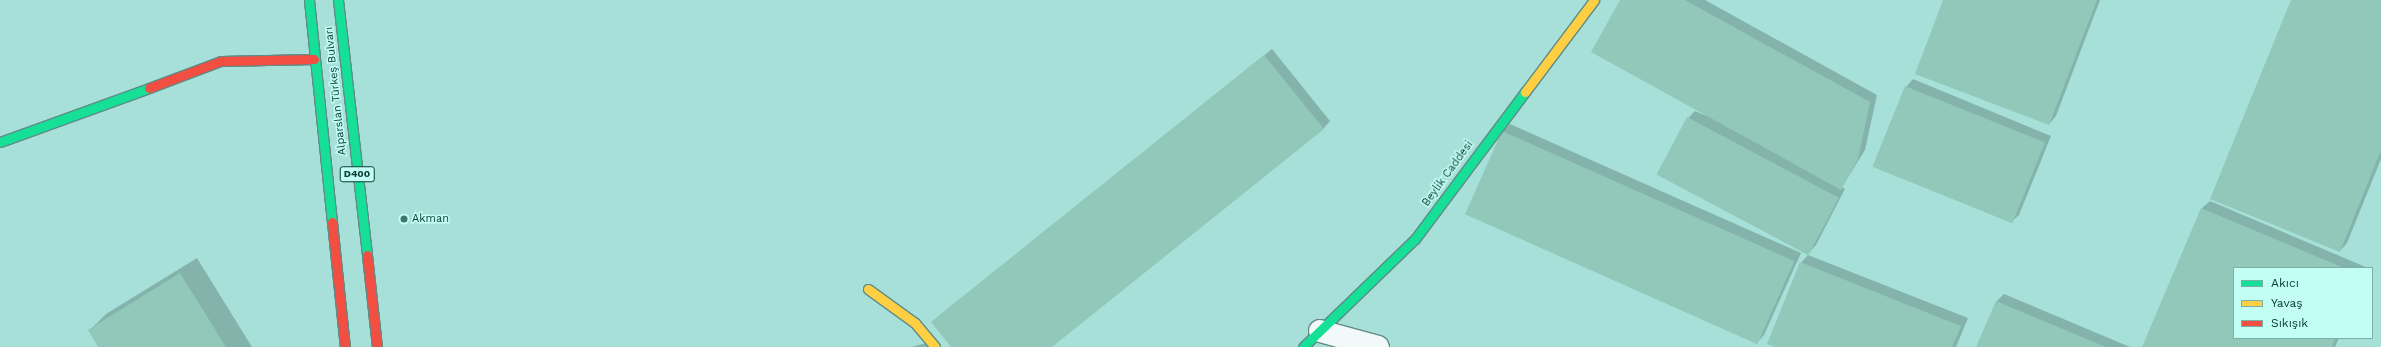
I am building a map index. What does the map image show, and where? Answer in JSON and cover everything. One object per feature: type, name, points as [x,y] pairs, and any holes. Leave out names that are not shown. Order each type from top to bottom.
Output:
[{"type":"street","name":"Alparslan Türkeş Bulvarı","points":[[309,0],[345,347]]},
{"type":"street","name":"Alparslan Türkeş Bulvarı","points":[[338,0],[377,347]]},
{"type":"street","name":"Beylik Caddesi","points":[[1303,347],[1415,239],[1594,0]]},
{"type":"street","points":[[0,142],[221,61],[314,59]]},
{"type":"street","points":[[868,289],[915,323],[935,347]]},
{"type":"street","points":[[1320,331],[1378,347]]},
{"type":"building","points":[[1620,0],[1685,0],[1870,102],[1858,159],[1841,190],[1591,52]]},
{"type":"building","points":[[1943,0],[2097,0],[2049,125],[1915,74]]},
{"type":"building","points":[[2291,0],[2381,0],[2381,150],[2340,252],[2210,199]]},
{"type":"building","points":[[1264,55],[1324,129],[1052,347],[951,347],[931,322]]},
{"type":"building","points":[[1905,86],[2045,143],[2012,223],[1872,167]]},
{"type":"building","points":[[1687,117],[1839,198],[1808,255],[1656,174]]},
{"type":"building","points":[[1502,131],[1794,261],[1757,344],[1465,214]]},
{"type":"building","points":[[2201,208],[2342,267],[2233,267],[2233,339],[2335,339],[2332,347],[2142,347]]},
{"type":"building","points":[[1800,262],[1961,326],[1952,347],[1775,347],[1767,344]]},
{"type":"building","points":[[180,273],[226,347],[98,347],[88,330]]},
{"type":"building","points":[[1996,301],[2106,347],[1976,347]]},
{"type":"traffic: fast","points":[[309,0],[332,222]]},
{"type":"traffic: fast","points":[[338,0],[367,255]]},
{"type":"traffic: fast","points":[[0,142],[149,88]]},
{"type":"traffic: fast","points":[[1303,347],[1415,239],[1525,92]]},
{"type":"traffic: slow","points":[[1525,92],[1594,0]]},
{"type":"traffic: slow","points":[[868,289],[915,323],[935,347]]},
{"type":"traffic: jam","points":[[149,88],[221,61],[314,59]]},
{"type":"traffic: jam","points":[[332,222],[345,347]]},
{"type":"traffic: jam","points":[[367,255],[377,347]]},
{"type":"place","name":"Akman","points":[[404,219]]}]
